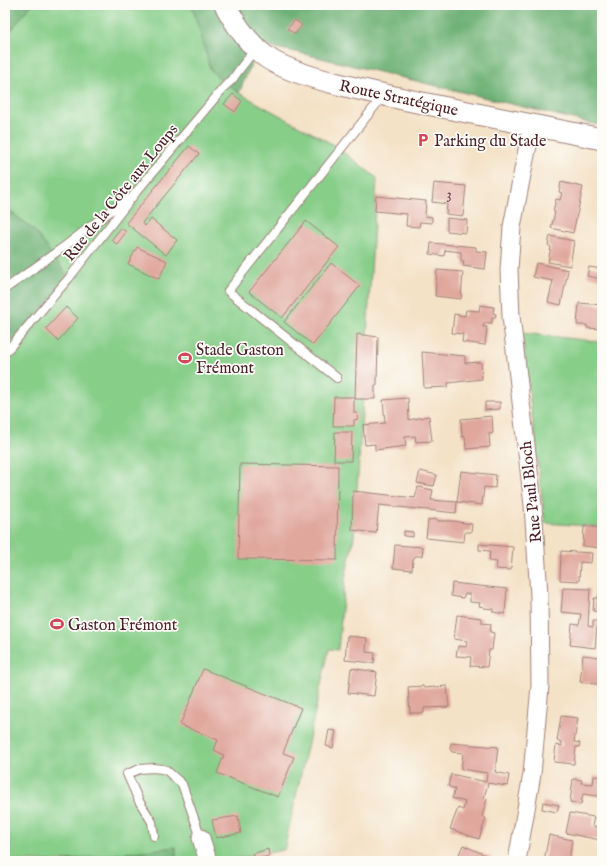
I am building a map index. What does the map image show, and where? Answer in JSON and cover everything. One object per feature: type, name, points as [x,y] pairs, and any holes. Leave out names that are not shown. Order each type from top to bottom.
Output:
[{"type":"street","name":"Route Stratégique","points":[[225,5],[235,23],[256,48],[273,61],[292,71],[316,79],[384,95],[602,139]]},
{"type":"street","name":"Rue Paul Bloch","points":[[517,861],[532,774],[540,686],[539,595],[533,505],[511,316],[509,270],[512,227],[532,125]]},
{"type":"street","points":[[201,838],[208,861]]},
{"type":"lane","name":"Rue de la Côte aux Loups","points":[[5,353],[68,278],[137,191],[225,86],[232,80],[256,48]]},
{"type":"lane","points":[[337,378],[228,291],[384,95]]},
{"type":"lane","points":[[5,289],[69,243],[137,191]]},
{"type":"lane","points":[[154,836],[152,822],[139,801],[127,774],[140,769],[153,768],[166,770],[182,784],[201,838]]},
{"type":"green space","points":[[5,5],[31,5],[5,38]]},
{"type":"green space","name":"Stade Gaston Frémont","points":[[11,5],[192,5],[211,71],[239,93],[334,145],[377,178],[354,537],[345,579],[338,650],[329,649],[284,850],[222,861],[5,861],[5,13]]},
{"type":"green space","points":[[192,5],[602,5],[602,126],[296,52],[259,45],[239,93],[211,71]]},
{"type":"green space","points":[[5,207],[34,230],[69,278],[5,349]]},
{"type":"green space","points":[[522,333],[602,342],[602,527],[545,523]]},
{"type":"green space","points":[[176,847],[176,861],[58,861]]},
{"type":"building","points":[[295,20],[302,25],[295,34],[287,29]]},
{"type":"building","points":[[233,94],[242,101],[235,112],[224,104]]},
{"type":"building","points":[[189,146],[199,154],[142,223],[145,226],[151,219],[177,240],[166,255],[126,223]]},
{"type":"building","points":[[561,182],[583,187],[573,233],[551,228],[555,212],[553,211],[556,199],[560,200],[562,193],[559,192]]},
{"type":"building","points":[[434,183],[466,186],[463,216],[446,214],[447,204],[432,202]]},
{"type":"building","points":[[376,196],[426,201],[425,216],[432,217],[432,223],[420,222],[419,227],[406,226],[407,214],[375,211]]},
{"type":"building","points":[[447,218],[467,220],[466,233],[447,231]]},
{"type":"building","points":[[306,221],[339,247],[282,318],[249,292]]},
{"type":"building","points":[[121,228],[126,232],[117,244],[111,240]]},
{"type":"building","points":[[550,236],[574,241],[570,266],[548,262],[551,247],[548,245]]},
{"type":"building","points":[[431,243],[476,247],[476,251],[487,252],[485,269],[463,266],[464,261],[461,261],[461,252],[445,250],[444,256],[430,254]]},
{"type":"building","points":[[137,247],[167,261],[159,279],[128,264]]},
{"type":"building","points":[[331,263],[360,286],[313,345],[284,322]]},
{"type":"building","points":[[536,263],[568,270],[561,305],[548,302],[553,281],[533,277]]},
{"type":"building","points":[[589,267],[602,269],[601,279],[587,276]]},
{"type":"building","points":[[437,270],[463,272],[461,299],[435,296]]},
{"type":"building","points":[[579,303],[602,305],[602,329],[587,328],[587,325],[577,325]]},
{"type":"building","points":[[480,305],[494,307],[493,313],[496,314],[495,318],[492,318],[492,323],[484,323],[483,327],[487,327],[485,345],[462,342],[463,334],[452,333],[454,314],[465,316],[466,310],[479,311]]},
{"type":"building","points":[[66,307],[78,318],[58,341],[46,329]]},
{"type":"building","points":[[357,334],[378,337],[377,385],[375,385],[375,399],[355,399]]},
{"type":"building","points":[[422,352],[465,356],[465,363],[481,362],[482,379],[448,383],[448,387],[424,388]]},
{"type":"building","points":[[334,397],[354,397],[354,413],[357,413],[358,419],[354,420],[354,426],[333,426]]},
{"type":"building","points":[[408,398],[409,420],[429,416],[432,441],[416,442],[415,436],[405,437],[406,446],[375,450],[375,444],[365,445],[363,425],[385,423],[383,400]]},
{"type":"building","points":[[485,402],[500,402],[500,409],[485,410]]},
{"type":"building","points":[[492,416],[493,433],[489,434],[490,447],[466,449],[465,436],[462,437],[461,419]]},
{"type":"building","points":[[335,432],[352,432],[351,461],[334,461]]},
{"type":"building","points":[[240,464],[338,466],[337,560],[238,559]]},
{"type":"building","points":[[420,471],[437,475],[434,486],[417,483]]},
{"type":"building","points":[[461,471],[496,475],[495,488],[484,487],[482,505],[457,502]]},
{"type":"building","points":[[418,487],[433,490],[431,500],[457,502],[456,513],[379,505],[376,533],[352,530],[353,491],[415,498]]},
{"type":"building","points":[[437,519],[437,521],[453,521],[472,524],[471,532],[465,532],[464,542],[426,538],[428,520]]},
{"type":"building","points":[[584,526],[602,528],[602,548],[583,546]]},
{"type":"building","points":[[404,531],[413,532],[413,537],[404,536]]},
{"type":"building","points":[[479,544],[513,547],[511,570],[496,569],[497,562],[489,561],[490,551],[479,550]]},
{"type":"building","points":[[395,545],[423,547],[422,556],[416,556],[413,559],[412,570],[393,568]]},
{"type":"building","points":[[561,551],[592,553],[591,563],[580,562],[579,581],[560,580]]},
{"type":"building","points":[[452,583],[507,589],[505,614],[493,612],[493,609],[479,606],[480,603],[470,602],[470,594],[465,594],[463,598],[451,596]]},
{"type":"building","points":[[563,588],[590,589],[588,626],[593,627],[593,621],[602,621],[602,628],[597,627],[595,648],[570,645],[572,624],[579,625],[581,614],[561,612]]},
{"type":"building","points":[[599,592],[602,592],[602,612],[593,611],[594,598],[598,598]]},
{"type":"building","points":[[457,615],[482,618],[482,623],[491,624],[490,632],[494,633],[492,650],[489,650],[487,667],[470,666],[471,657],[456,656],[458,646],[466,647],[467,641],[454,639]]},
{"type":"building","points":[[347,636],[367,638],[366,652],[375,653],[374,663],[345,660]]},
{"type":"building","points":[[583,655],[601,657],[600,666],[602,666],[602,685],[580,682]]},
{"type":"building","points":[[351,668],[377,672],[374,696],[348,693]]},
{"type":"building","points":[[203,669],[301,708],[283,753],[294,757],[278,797],[217,773],[224,755],[214,750],[218,740],[180,725]]},
{"type":"building","points":[[423,686],[424,688],[447,686],[449,707],[424,708],[424,713],[410,713],[408,687]]},
{"type":"building","points":[[561,716],[578,718],[574,742],[580,743],[579,747],[576,747],[574,764],[554,762],[556,745],[562,746],[562,742],[557,741]]},
{"type":"building","points":[[329,730],[336,731],[333,748],[326,746]]},
{"type":"building","points":[[451,743],[498,747],[495,772],[509,775],[507,786],[488,783],[484,798],[487,799],[482,816],[486,818],[479,839],[450,829],[458,808],[463,810],[465,802],[452,798],[455,789],[448,786],[451,774],[486,782],[487,773],[461,769],[463,753],[452,752],[450,749]]},
{"type":"building","points":[[594,776],[602,777],[602,797],[583,794],[581,804],[570,802],[573,779],[582,780],[581,783],[593,784]]},
{"type":"building","points":[[543,802],[559,805],[557,812],[542,809]]},
{"type":"building","points":[[570,813],[594,817],[592,826],[602,829],[600,840],[566,833]]},
{"type":"building","points":[[238,816],[241,833],[216,838],[212,820]]},
{"type":"building","points":[[549,835],[572,840],[569,861],[544,861]]},
{"type":"building","points":[[463,845],[492,858],[491,861],[456,861]]},
{"type":"building","points":[[268,849],[269,856],[254,860],[252,854]]},
{"type":"place","name":"Parking du Stade","points":[[423,140]]},
{"type":"place","name":"Stade Gaston Frémont","points":[[185,358]]},
{"type":"place","name":"Gaston Frémont","points":[[57,624]]}]
